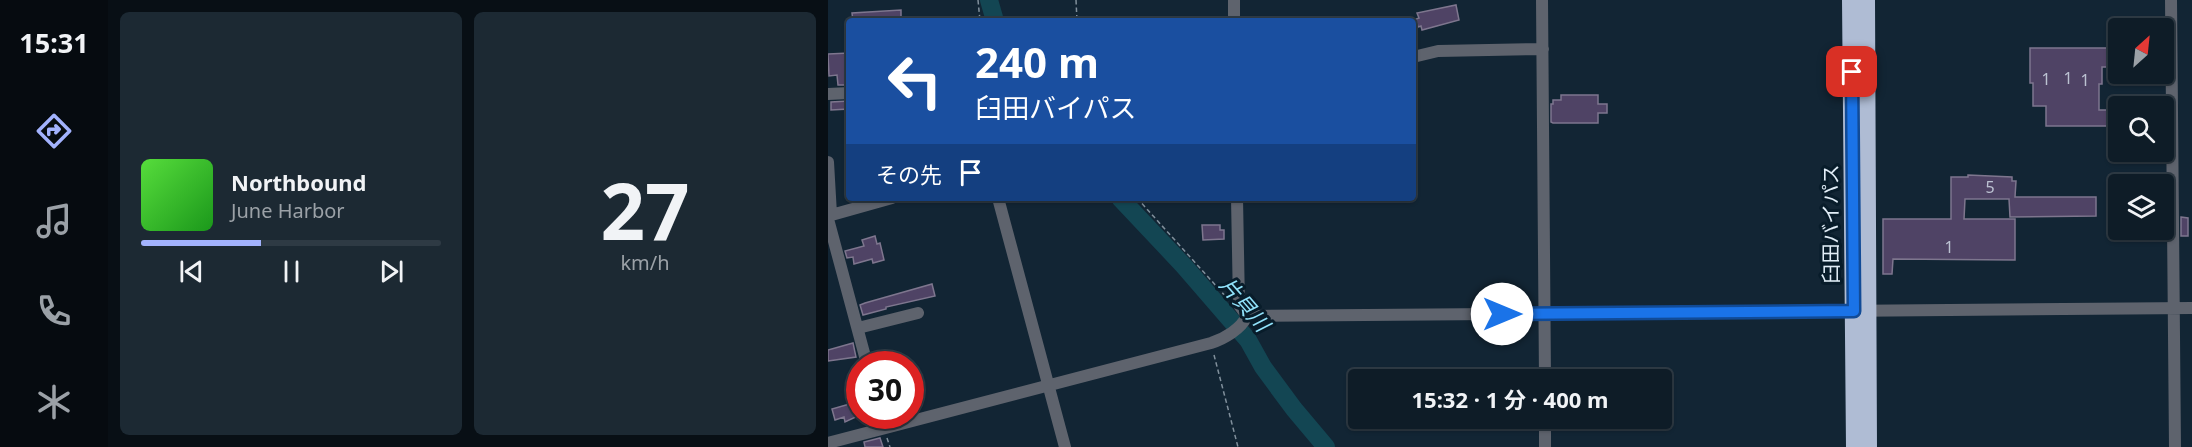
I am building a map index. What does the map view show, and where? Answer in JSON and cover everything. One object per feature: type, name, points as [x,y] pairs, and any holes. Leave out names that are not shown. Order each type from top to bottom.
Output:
[{"type":"highway","name":"臼田バイパス","points":[[1851,0],[1861,311],[1868,447]]},
{"type":"highway","name":"臼田バイパス","points":[[1855,447],[1861,311],[1866,0]]},
{"type":"street","points":[[1234,0],[1234,18]]},
{"type":"street","points":[[1542,0],[1545,369]]},
{"type":"street","points":[[2171,0],[2175,447]]},
{"type":"street","points":[[1416,56],[1438,51],[1543,49]]},
{"type":"street","points":[[828,93],[846,93]]},
{"type":"street","points":[[828,162],[832,245],[864,351]]},
{"type":"street","points":[[829,216],[882,201]]},
{"type":"street","points":[[999,201],[1065,447]]},
{"type":"street","points":[[1237,201],[1239,305],[1245,316]]},
{"type":"street","points":[[924,418],[1211,343],[1224,338],[1245,316],[2192,308]]},
{"type":"street","points":[[858,328],[918,312]]},
{"type":"street","points":[[829,440],[879,429]]},
{"type":"street","points":[[1545,429],[1545,447]]},
{"type":"path","points":[[978,0],[980,18]]},
{"type":"path","points":[[1076,0],[1077,18]]},
{"type":"path","points":[[1140,201],[1236,309],[1245,316]]},
{"type":"path","points":[[1211,343],[1238,447]]},
{"type":"building","points":[[1456,5],[1459,20],[1422,30],[1421,26],[1418,27],[1417,13]]},
{"type":"building","points":[[901,10],[901,18],[853,18],[852,13]]},
{"type":"building","points":[[2030,48],[2108,48],[2108,67],[2102,67],[2102,84],[2099,84],[2099,110],[2108,110],[2108,126],[2046,126],[2046,106],[2033,106],[2033,83],[2030,83]]},
{"type":"building","points":[[846,53],[846,85],[838,85],[837,75],[829,76],[828,54]]},
{"type":"building","points":[[1561,95],[1598,95],[1598,104],[1607,104],[1607,113],[1598,113],[1598,123],[1553,123],[1551,122],[1551,104],[1553,100],[1561,100]]},
{"type":"building","points":[[846,101],[846,109],[831,110],[831,102]]},
{"type":"building","points":[[1968,175],[2012,177],[2012,181],[2016,181],[2015,197],[2096,197],[2096,216],[2010,217],[2009,199],[1965,199],[1964,219],[2015,219],[2015,260],[1893,259],[1892,274],[1883,274],[1883,219],[1951,219],[1951,177],[1968,177]]},
{"type":"building","points":[[2181,217],[2188,218],[2188,236],[2181,236]]},
{"type":"building","points":[[1202,225],[1220,225],[1220,230],[1224,230],[1224,239],[1203,240]]},
{"type":"building","points":[[875,236],[877,244],[880,243],[884,260],[873,263],[872,259],[854,264],[853,257],[847,258],[845,251],[864,246],[862,240]]},
{"type":"building","points":[[932,284],[935,296],[886,307],[886,309],[863,315],[860,305]]},
{"type":"building","points":[[853,343],[855,351],[846,351],[846,358],[828,361],[828,350]]},
{"type":"building","points":[[846,405],[846,422],[844,417],[835,420],[832,409]]},
{"type":"building","points":[[880,438],[883,447],[865,447],[864,442]]},
{"type":"waterway","name":"片貝川","points":[[989,0],[994,18]]},
{"type":"waterway","name":"片貝川","points":[[1123,201],[1184,266],[1248,340],[1263,367],[1326,447]]},
{"type":"route","points":[[1502,314],[1854,311],[1852,72]]}]
